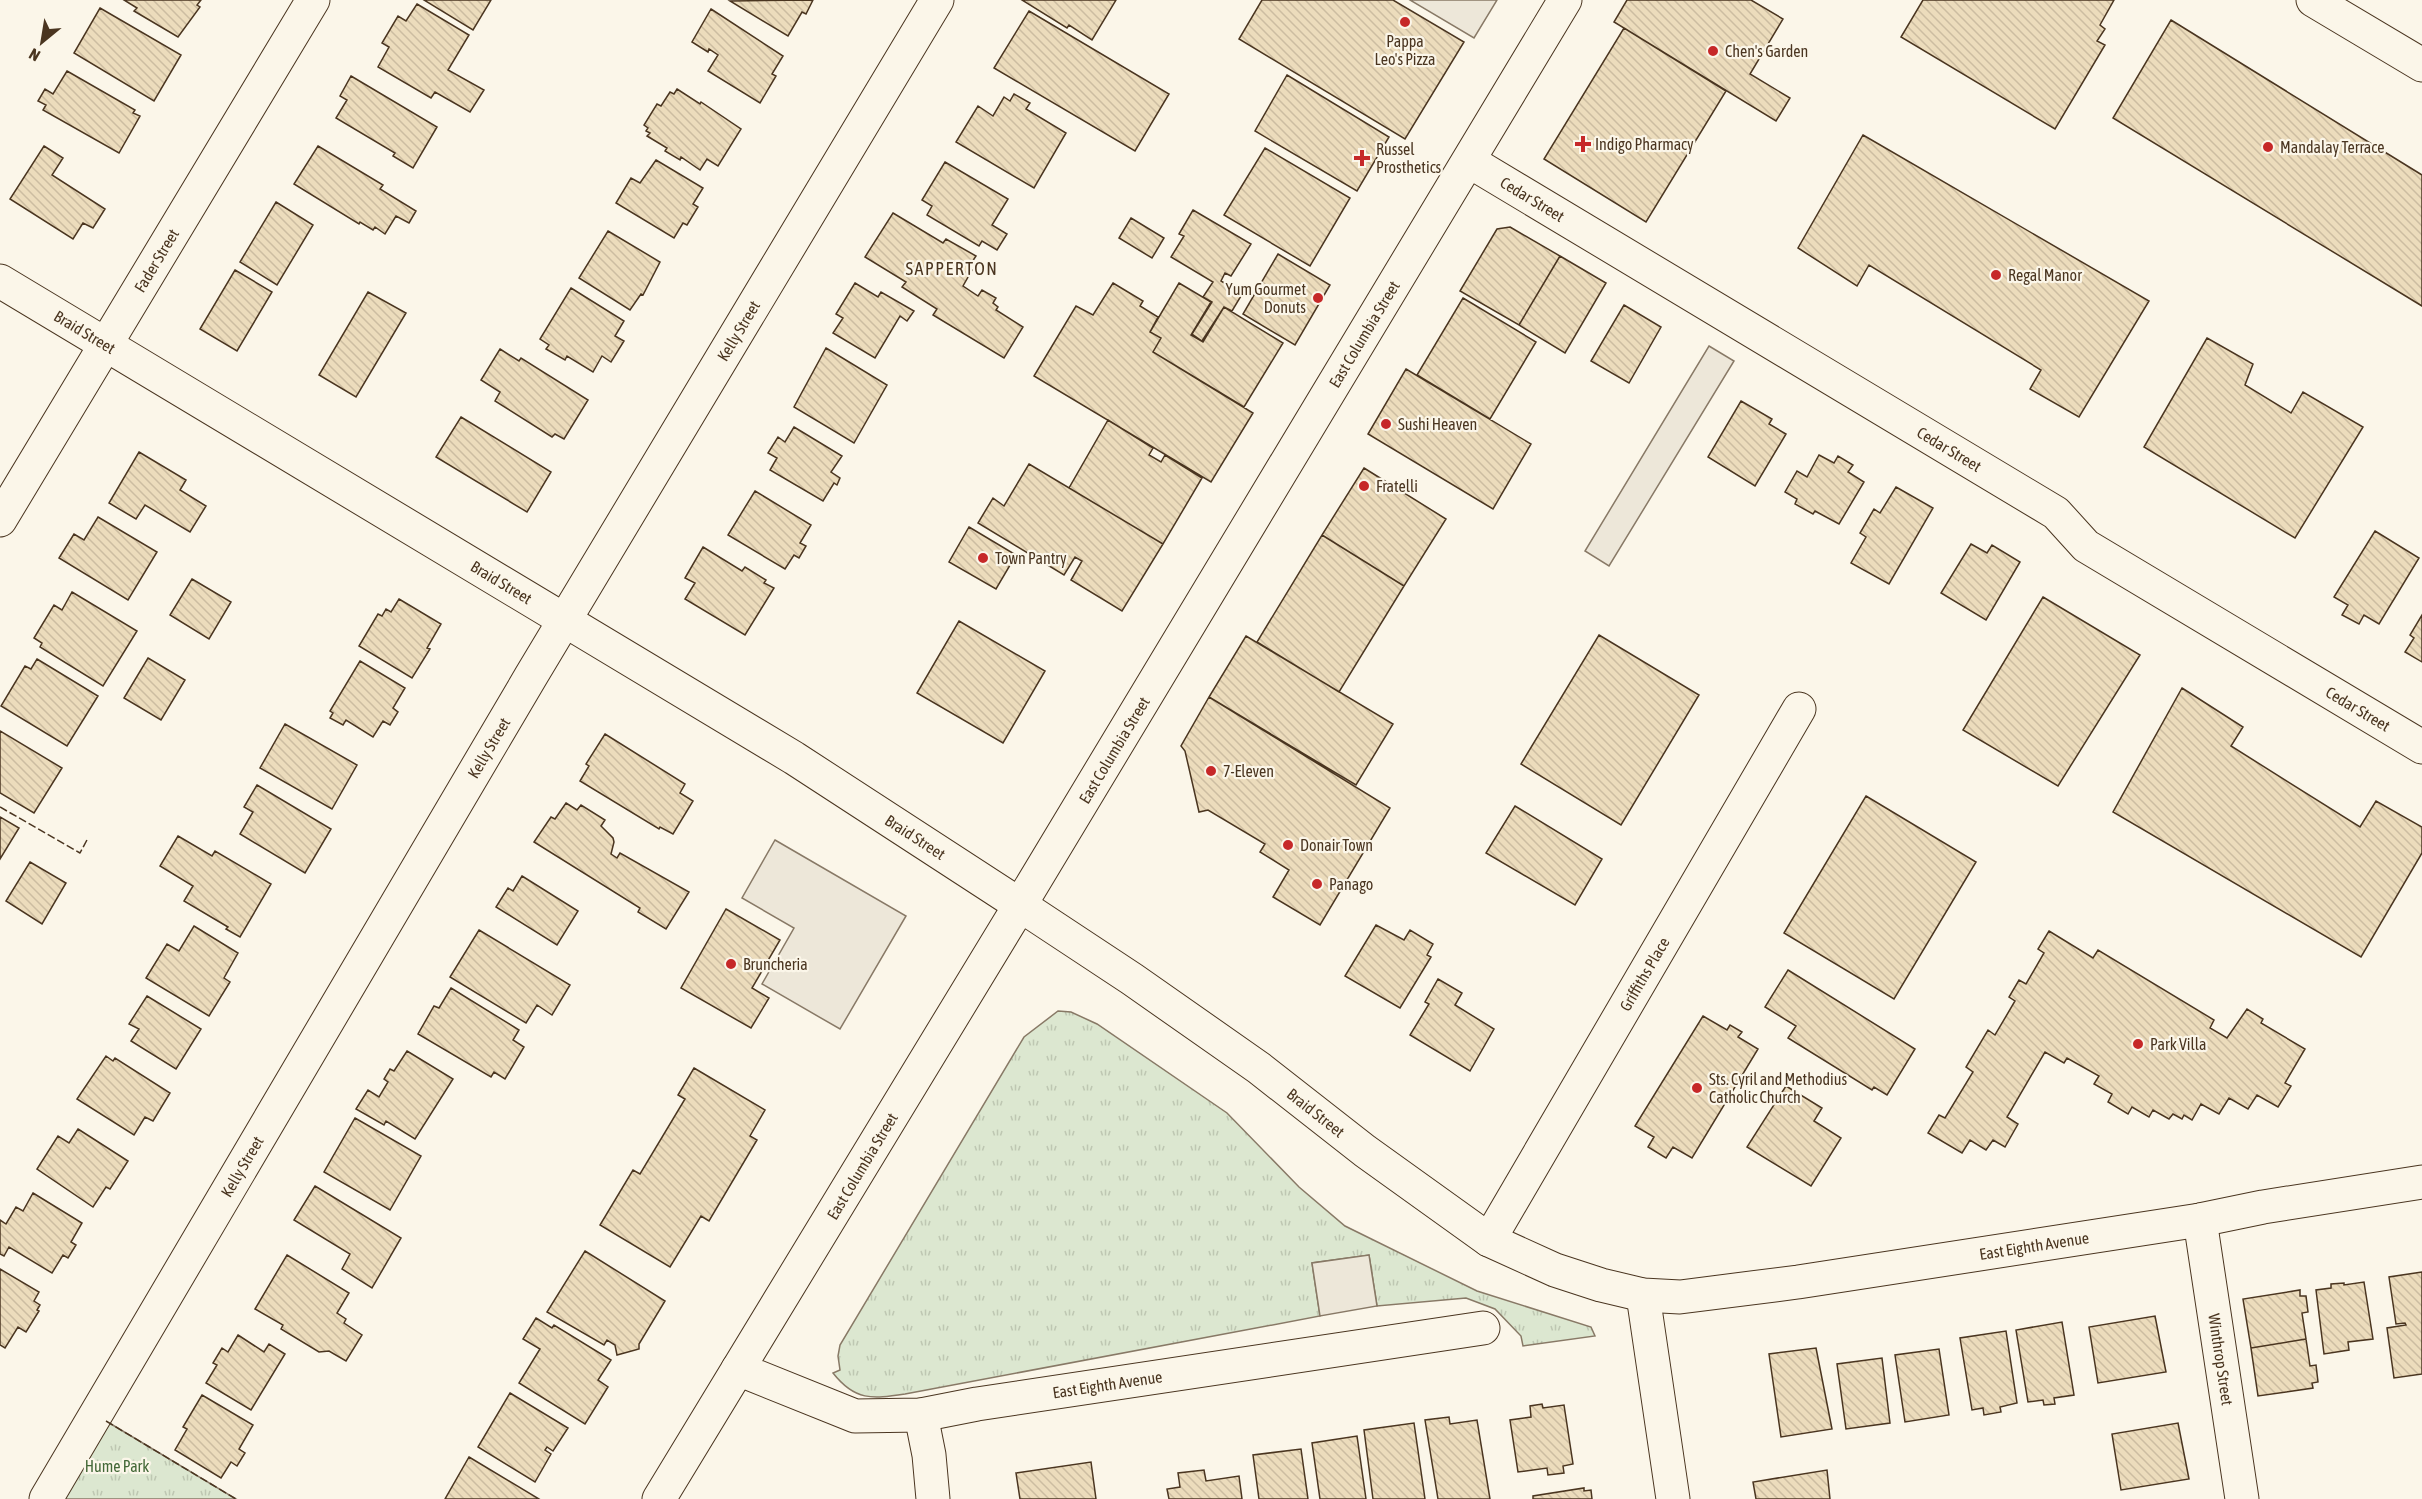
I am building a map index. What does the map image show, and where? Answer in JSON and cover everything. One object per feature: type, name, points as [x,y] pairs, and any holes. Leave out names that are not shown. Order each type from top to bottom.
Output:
[{"type":"street","name":"Fader Street","points":[[0,520],[313,0]]},
{"type":"street","name":"Kelly Street","points":[[45,1499],[565,620],[937,0]]},
{"type":"street","name":"East Columbia Street","points":[[659,1499],[1565,0]]},
{"type":"street","points":[[2313,0],[2422,65]]},
{"type":"street","name":"Cedar Street","points":[[1469,161],[2056,513],[2086,546],[2422,747]]},
{"type":"street","name":"Braid Street","points":[[0,281],[794,758],[1132,979],[1259,1068],[1365,1151],[1489,1240],[1555,1270],[1643,1295]]},
{"type":"street","name":"Griffiths Place","points":[[1489,1240],[1799,710]]},
{"type":"street","name":"East Eighth Avenue","points":[[1643,1295],[1680,1298],[1798,1282],[2200,1220],[2263,1207],[2422,1182]]},
{"type":"street","name":"Winthrop Street","points":[[2200,1220],[2242,1499]]},
{"type":"street","points":[[1643,1295],[1673,1499]]},
{"type":"street","name":"East Eighth Avenue","points":[[738,1369],[855,1416],[921,1415],[977,1404],[1483,1328]]},
{"type":"street","points":[[921,1415],[930,1455],[933,1499]]},
{"type":"green space","points":[[1058,1011],[1071,1012],[1097,1024],[1227,1113],[1299,1187],[1345,1226],[1477,1291],[1591,1327],[1595,1336],[1523,1346],[1521,1336],[1495,1309],[1466,1298],[1377,1306],[1369,1255],[1312,1263],[1320,1316],[905,1394],[874,1397],[849,1389],[833,1373],[840,1370],[838,1356],[840,1345],[1024,1037]]},
{"type":"green space","name":"Hume Park","points":[[106,1421],[236,1499],[58,1499]]},
{"type":"shaded area","points":[[1410,0],[1497,0],[1474,38]]},
{"type":"shaded area","points":[[1709,346],[1734,361],[1609,566],[1585,551]]},
{"type":"shaded area","points":[[775,840],[906,916],[840,1029],[762,984],[794,928],[742,898]]},
{"type":"shaded area","points":[[1369,1255],[1377,1306],[1320,1316],[1312,1263]]},
{"type":"building","points":[[124,0],[201,0],[197,5],[200,7],[178,37],[134,11],[137,8]]},
{"type":"building","points":[[424,0],[491,0],[473,30]]},
{"type":"building","points":[[813,0],[806,14],[802,12],[788,36],[730,1]]},
{"type":"building","points":[[1022,0],[1116,0],[1092,40],[1069,25],[1067,28]]},
{"type":"building","points":[[1262,0],[1393,0],[1464,42],[1405,139],[1239,39]]},
{"type":"building","name":"Chen's Garden","points":[[1627,0],[1751,0],[1783,19],[1750,74],[1790,98],[1776,121],[1614,22]]},
{"type":"building","points":[[1923,0],[2114,0],[2100,25],[2105,29],[2097,41],[2105,45],[2055,129],[1901,37]]},
{"type":"building","points":[[417,4],[469,35],[448,70],[484,90],[470,112],[435,92],[431,98],[378,67],[389,47],[382,43],[398,16],[406,21]]},
{"type":"building","points":[[100,8],[181,55],[154,101],[74,53]]},
{"type":"building","points":[[711,9],[783,56],[772,74],[776,76],[760,103],[708,71],[718,55],[692,42]]},
{"type":"building","points":[[1029,11],[1169,94],[1135,151],[994,68]]},
{"type":"building","name":"Mandalay Terrace","points":[[2171,20],[2422,175],[2422,306],[2113,118]]},
{"type":"building","points":[[1624,28],[1726,91],[1646,222],[1544,159]]},
{"type":"building","points":[[67,71],[135,110],[133,113],[140,116],[119,153],[43,110],[46,105],[38,101],[45,89],[53,94]]},
{"type":"building","points":[[1287,75],[1389,137],[1357,191],[1255,131]]},
{"type":"building","points":[[351,76],[437,127],[413,168],[393,156],[395,153],[336,118],[347,100],[340,96]]},
{"type":"building","points":[[677,89],[741,129],[718,166],[707,159],[700,170],[681,157],[680,160],[665,151],[667,148],[647,136],[650,133],[646,131],[648,128],[644,125],[657,104],[661,106],[670,92],[674,94]]},
{"type":"building","points":[[1014,94],[1030,103],[1026,109],[1066,133],[1034,188],[956,142],[978,106],[993,116],[1004,97],[1010,101]]},
{"type":"building","name":"Regal Manor","points":[[1863,135],[2149,301],[2079,417],[2030,389],[2041,370],[1869,265],[1857,286],[1798,248]]},
{"type":"building","points":[[44,146],[63,158],[52,175],[105,209],[93,228],[83,223],[73,239],[10,199]]},
{"type":"building","points":[[318,146],[383,185],[380,189],[416,211],[409,223],[396,216],[385,234],[375,227],[373,230],[360,222],[359,224],[294,184]]},
{"type":"building","points":[[1265,148],[1350,198],[1310,266],[1224,215]]},
{"type":"building","points":[[656,160],[703,188],[693,204],[698,207],[687,225],[683,223],[674,238],[616,203],[631,178],[640,183]]},
{"type":"building","points":[[945,162],[1008,199],[992,225],[1007,234],[997,250],[982,241],[979,246],[927,215],[932,206],[922,200]]},
{"type":"building","points":[[276,202],[313,225],[277,285],[240,262]]},
{"type":"building","points":[[1193,210],[1251,244],[1231,276],[1225,273],[1221,281],[1232,288],[1235,285],[1244,291],[1232,311],[1224,307],[1202,341],[1192,334],[1212,302],[1203,297],[1213,282],[1171,257],[1184,236],[1179,234]]},
{"type":"building","points":[[893,213],[943,243],[946,239],[976,256],[968,268],[972,270],[963,286],[978,296],[982,290],[996,298],[993,303],[998,307],[996,310],[1023,327],[1004,358],[933,315],[937,309],[902,287],[906,282],[865,257]]},
{"type":"building","points":[[1131,218],[1164,238],[1152,258],[1119,238]]},
{"type":"building","points":[[1510,227],[1560,256],[1519,325],[1460,291],[1497,229]]},
{"type":"building","points":[[608,231],[660,262],[643,295],[641,294],[630,310],[579,278]]},
{"type":"building","points":[[1278,254],[1330,285],[1295,345],[1243,314]]},
{"type":"building","points":[[1560,256],[1606,283],[1565,353],[1519,325]]},
{"type":"building","points":[[235,270],[272,292],[237,351],[200,329]]},
{"type":"building","points":[[855,283],[878,297],[881,292],[914,311],[907,321],[900,316],[875,358],[833,333],[843,318],[836,314]]},
{"type":"building","points":[[1113,283],[1143,301],[1140,306],[1158,317],[1150,332],[1161,338],[1153,352],[1253,413],[1211,482],[1034,376],[1076,306],[1093,315]]},
{"type":"building","points":[[1179,283],[1211,302],[1191,335],[1203,342],[1224,307],[1283,343],[1244,407],[1153,352],[1161,338],[1150,332]]},
{"type":"building","points":[[571,288],[624,321],[615,336],[624,341],[611,362],[602,356],[593,372],[567,356],[565,360],[546,349],[549,345],[540,339]]},
{"type":"building","points":[[368,292],[406,313],[356,397],[319,375]]},
{"type":"building","points":[[1463,298],[1536,342],[1490,419],[1417,375]]},
{"type":"building","points":[[1624,305],[1661,327],[1629,383],[1591,361]]},
{"type":"building","points":[[2207,338],[2253,364],[2245,385],[2291,413],[2303,392],[2363,427],[2295,538],[2144,447]]},
{"type":"building","points":[[826,348],[887,385],[854,443],[794,407]]},
{"type":"building","points":[[500,349],[519,361],[521,358],[588,400],[564,439],[555,434],[552,437],[495,401],[500,392],[481,380]]},
{"type":"building","points":[[1406,369],[1531,444],[1493,509],[1368,434]]},
{"type":"building","points":[[1741,401],[1772,419],[1769,424],[1786,434],[1755,486],[1708,457]]},
{"type":"building","points":[[461,417],[551,472],[527,512],[436,457]]},
{"type":"building","points":[[1108,420],[1153,448],[1149,455],[1161,462],[1165,455],[1202,478],[1163,544],[1069,488]]},
{"type":"building","points":[[794,427],[842,456],[831,472],[840,478],[837,485],[834,483],[823,501],[770,470],[777,458],[768,453],[778,437],[785,442]]},
{"type":"building","points":[[139,452],[186,480],[180,490],[206,506],[190,532],[145,505],[136,519],[109,503]]},
{"type":"building","points":[[1819,455],[1834,463],[1838,456],[1853,465],[1848,472],[1864,482],[1839,524],[1815,511],[1813,514],[1795,504],[1797,499],[1785,492],[1797,471],[1807,477]]},
{"type":"building","points":[[1029,464],[1163,544],[1122,611],[1071,580],[1082,561],[1075,557],[1064,575],[978,523],[993,498],[1004,506]]},
{"type":"building","points":[[1364,468],[1446,519],[1404,586],[1322,535]]},
{"type":"building","points":[[1896,487],[1933,508],[1889,584],[1851,563],[1866,537],[1860,533],[1874,509],[1880,513]]},
{"type":"building","points":[[755,491],[811,525],[800,543],[806,546],[799,558],[794,555],[785,569],[728,535]]},
{"type":"building","points":[[98,517],[157,552],[128,600],[59,558],[74,534],[84,540]]},
{"type":"building","name":"Town Pantry","points":[[969,527],[1016,555],[996,589],[949,562]]},
{"type":"building","points":[[2375,531],[2419,558],[2379,624],[2364,615],[2359,624],[2342,615],[2348,605],[2334,597]]},
{"type":"building","points":[[1322,535],[1404,586],[1339,692],[1257,642]]},
{"type":"building","points":[[1971,544],[1987,553],[1992,545],[2020,562],[1986,620],[1941,593]]},
{"type":"building","points":[[703,547],[742,571],[745,567],[766,580],[764,583],[774,588],[745,635],[685,599],[695,583],[685,578]]},
{"type":"building","points":[[192,579],[231,602],[209,639],[170,615]]},
{"type":"building","points":[[72,592],[137,631],[103,686],[40,647],[42,643],[34,638],[54,605],[62,610]]},
{"type":"building","points":[[2043,597],[2140,655],[2058,786],[1963,730]]},
{"type":"building","points":[[399,599],[441,624],[427,648],[430,649],[412,678],[359,646],[378,614],[382,616],[386,609],[391,612]]},
{"type":"building","points":[[2422,615],[2422,662],[2405,652],[2414,638],[2410,635]]},
{"type":"building","points":[[959,621],[1045,671],[1003,743],[917,693]]},
{"type":"building","points":[[1599,635],[1699,695],[1621,825],[1521,764]]},
{"type":"building","points":[[1246,636],[1393,724],[1356,785],[1209,697]]},
{"type":"building","points":[[148,658],[185,680],[161,720],[124,698]]},
{"type":"building","points":[[37,659],[98,696],[67,746],[1,706],[25,666],[31,669]]},
{"type":"building","points":[[360,661],[405,688],[393,708],[398,712],[390,725],[383,721],[373,737],[346,720],[343,725],[330,718],[333,713],[330,711]]},
{"type":"building","points":[[2182,688],[2243,727],[2231,746],[2360,827],[2376,801],[2422,827],[2422,853],[2361,957],[2113,812]]},
{"type":"building","points":[[1209,697],[1390,808],[1320,925],[1273,897],[1289,870],[1260,852],[1265,844],[1208,810],[1199,812],[1185,751],[1181,746]]},
{"type":"building","points":[[285,724],[357,765],[332,809],[260,768]]},
{"type":"building","points":[[0,731],[62,768],[34,813],[0,793]]},
{"type":"building","points":[[605,734],[685,784],[680,793],[693,801],[673,834],[660,827],[659,829],[580,781],[589,766],[586,764]]},
{"type":"building","points":[[257,785],[331,829],[305,873],[240,834],[253,812],[244,807]]},
{"type":"building","points":[[1866,796],[1976,862],[1894,999],[1784,933]]},
{"type":"building","points":[[566,803],[577,810],[581,805],[605,820],[601,826],[614,842],[611,854],[617,858],[620,853],[689,892],[666,929],[638,912],[640,908],[534,842],[551,817],[555,819]]},
{"type":"building","points":[[1515,806],[1602,859],[1575,905],[1486,853]]},
{"type":"building","points":[[0,817],[19,828],[0,859]]},
{"type":"building","points":[[178,836],[212,856],[215,851],[271,884],[240,937],[226,929],[228,927],[184,901],[193,886],[160,866]]},
{"type":"building","points":[[30,862],[66,883],[42,924],[6,901]]},
{"type":"building","points":[[522,876],[578,911],[557,945],[496,907],[508,888],[513,891]]},
{"type":"building","name":"Bruncheria","points":[[726,909],[780,940],[752,988],[769,998],[751,1028],[681,988]]},
{"type":"building","points":[[1376,925],[1404,940],[1410,930],[1433,944],[1427,955],[1431,957],[1400,1008],[1345,976]]},
{"type":"building","points":[[194,926],[238,953],[224,978],[230,982],[209,1016],[146,978],[167,944],[179,951]]},
{"type":"building","points":[[479,930],[570,985],[552,1015],[537,1005],[526,1023],[450,977]]},
{"type":"building","name":"Park Villa","points":[[2049,931],[2093,958],[2098,950],[2214,1020],[2210,1028],[2227,1038],[2247,1009],[2263,1019],[2261,1023],[2305,1049],[2285,1083],[2291,1086],[2278,1107],[2257,1095],[2248,1109],[2229,1098],[2219,1114],[2201,1104],[2192,1120],[2184,1115],[2182,1119],[2173,1114],[2169,1119],[2153,1110],[2149,1117],[2132,1107],[2128,1114],[2108,1102],[2112,1094],[2094,1084],[2099,1076],[2067,1058],[2064,1063],[2045,1052],[2007,1117],[2018,1124],[2005,1147],[1993,1140],[1986,1150],[1970,1140],[1962,1153],[1928,1133],[1939,1115],[1945,1118],[1973,1072],[1966,1067],[1988,1030],[1995,1035],[2015,1001],[2009,997],[2019,980],[2026,984],[2044,953],[2038,949]]},
{"type":"building","points":[[1788,970],[1915,1049],[1887,1095],[1874,1087],[1872,1090],[1788,1038],[1796,1026],[1765,1007]]},
{"type":"building","points":[[1438,979],[1462,993],[1455,1005],[1494,1029],[1470,1071],[1410,1035],[1429,1004],[1425,1002]]},
{"type":"building","points":[[451,988],[519,1030],[513,1040],[524,1047],[505,1079],[494,1072],[491,1077],[418,1034],[434,1006],[439,1008]]},
{"type":"building","points":[[147,996],[201,1029],[176,1069],[131,1041],[139,1029],[129,1024]]},
{"type":"building","name":"Sts. Cyril and Methodius Catholic Church","points":[[1703,1016],[1727,1030],[1730,1025],[1742,1032],[1738,1037],[1758,1049],[1692,1158],[1673,1147],[1666,1158],[1648,1147],[1654,1137],[1635,1126]]},
{"type":"building","points":[[407,1051],[453,1079],[415,1139],[386,1121],[384,1125],[356,1109],[368,1090],[379,1097],[388,1082],[384,1079],[390,1069],[394,1071]]},
{"type":"building","points":[[106,1056],[113,1061],[115,1058],[170,1093],[153,1121],[145,1117],[134,1135],[77,1099]]},
{"type":"building","points":[[694,1068],[765,1110],[750,1136],[757,1140],[709,1221],[701,1216],[670,1267],[600,1225],[633,1170],[640,1174],[685,1099],[678,1095]]},
{"type":"building","points":[[1786,1086],[1822,1108],[1814,1121],[1841,1138],[1811,1186],[1747,1147]]},
{"type":"building","points":[[355,1118],[421,1156],[390,1210],[324,1172]]},
{"type":"building","points":[[78,1129],[128,1161],[110,1189],[106,1187],[93,1207],[37,1169],[58,1136],[69,1143]]},
{"type":"building","points":[[315,1186],[401,1238],[372,1288],[342,1269],[350,1254],[294,1220]]},
{"type":"building","points":[[33,1193],[82,1223],[71,1242],[76,1245],[68,1258],[63,1255],[52,1273],[9,1247],[4,1256],[0,1254],[0,1220],[6,1224],[16,1207],[23,1211]]},
{"type":"building","points":[[585,1251],[665,1301],[639,1344],[639,1349],[617,1355],[615,1345],[607,1340],[604,1345],[547,1312]]},
{"type":"building","points":[[287,1255],[349,1293],[337,1313],[346,1319],[344,1323],[362,1335],[346,1361],[329,1351],[319,1352],[281,1329],[283,1325],[255,1309]]},
{"type":"building","points":[[0,1269],[39,1292],[34,1301],[40,1305],[37,1310],[39,1311],[26,1332],[18,1327],[5,1348],[0,1345]]},
{"type":"building","points":[[2422,1272],[2422,1374],[2394,1378],[2387,1328],[2406,1325],[2405,1323],[2396,1324],[2389,1277]]},
{"type":"building","points":[[2364,1282],[2373,1339],[2348,1342],[2349,1350],[2324,1354],[2316,1290],[2331,1288],[2331,1284]]},
{"type":"building","points":[[2300,1290],[2300,1296],[2306,1296],[2308,1312],[2302,1313],[2306,1339],[2251,1348],[2243,1299]]},
{"type":"building","points":[[2155,1316],[2166,1372],[2098,1383],[2089,1327]]},
{"type":"building","points":[[536,1318],[552,1328],[554,1325],[611,1360],[598,1380],[608,1387],[585,1424],[519,1383],[540,1349],[523,1339]]},
{"type":"building","points":[[2062,1322],[2074,1395],[2054,1398],[2055,1404],[2044,1405],[2043,1400],[2028,1402],[2016,1330]]},
{"type":"building","points":[[2006,1331],[2017,1403],[2000,1407],[2001,1412],[1984,1415],[1983,1408],[1972,1410],[1960,1338]]},
{"type":"building","points":[[238,1335],[264,1352],[269,1344],[285,1354],[251,1410],[206,1383],[217,1365],[213,1363],[222,1348],[228,1352]]},
{"type":"building","points":[[2306,1339],[2310,1366],[2316,1365],[2318,1382],[2312,1383],[2313,1388],[2258,1396],[2251,1348]]},
{"type":"building","points":[[1816,1348],[1832,1429],[1781,1437],[1769,1354]]},
{"type":"building","points":[[1939,1349],[1949,1415],[1905,1422],[1895,1355]]},
{"type":"building","points":[[1882,1358],[1890,1423],[1846,1429],[1837,1364]]},
{"type":"building","points":[[510,1393],[568,1428],[553,1451],[547,1447],[545,1450],[551,1454],[535,1482],[478,1447]]},
{"type":"building","points":[[202,1395],[253,1425],[239,1449],[245,1453],[237,1466],[231,1462],[221,1478],[175,1450],[187,1429],[183,1427]]},
{"type":"building","points":[[1542,1404],[1543,1408],[1564,1405],[1573,1464],[1563,1466],[1564,1473],[1548,1475],[1547,1468],[1518,1472],[1510,1420],[1531,1417],[1530,1406]]},
{"type":"building","points":[[1449,1417],[1450,1424],[1477,1420],[1490,1499],[1438,1499],[1425,1420]]},
{"type":"building","points":[[1414,1423],[1425,1499],[1373,1499],[1364,1430]]},
{"type":"building","points":[[2178,1423],[2189,1479],[2121,1490],[2112,1434]]},
{"type":"building","points":[[1357,1436],[1366,1499],[1320,1499],[1312,1443]]},
{"type":"building","points":[[1301,1449],[1308,1499],[1259,1499],[1253,1455]]},
{"type":"building","points":[[469,1457],[539,1499],[445,1499]]},
{"type":"building","points":[[1091,1462],[1096,1499],[1020,1499],[1016,1473]]},
{"type":"building","points":[[1204,1470],[1206,1481],[1239,1476],[1242,1499],[1169,1499],[1167,1489],[1180,1487],[1178,1473]]},
{"type":"building","points":[[1827,1470],[1830,1499],[1756,1499],[1753,1482]]},
{"type":"building","points":[[1584,1488],[1584,1491],[1591,1490],[1592,1499],[1533,1499],[1533,1496]]},
{"type":"fence","points":[[0,807],[80,853],[88,838]]},
{"type":"fence","points":[[106,1421],[236,1499]]},
{"type":"place","name":"Pappa Leo's Pizza","points":[[1405,22]]},
{"type":"place","name":"Chen's Garden","points":[[1713,51]]},
{"type":"place","name":"Indigo Pharmacy","points":[[1583,144]]},
{"type":"place","name":"Mandalay Terrace","points":[[2268,147]]},
{"type":"place","name":"Russel Prosthetics","points":[[1362,158]]},
{"type":"place","name":"Regal Manor","points":[[1996,275]]},
{"type":"place","name":"Yum Gourmet Donuts","points":[[1318,298]]},
{"type":"place","name":"Sushi Heaven","points":[[1386,424]]},
{"type":"place","name":"Fratelli","points":[[1364,486]]},
{"type":"place","name":"Town Pantry","points":[[983,558]]},
{"type":"place","name":"7-Eleven","points":[[1211,771]]},
{"type":"place","name":"Donair Town","points":[[1288,845]]},
{"type":"place","name":"Panago","points":[[1317,884]]},
{"type":"place","name":"Bruncheria","points":[[731,964]]},
{"type":"place","name":"Park Villa","points":[[2138,1044]]},
{"type":"place","name":"Sts. Cyril and Methodius Catholic Church","points":[[1697,1088]]},
{"type":"district","name":"SAPPERTON","points":[[952,268]]}]
